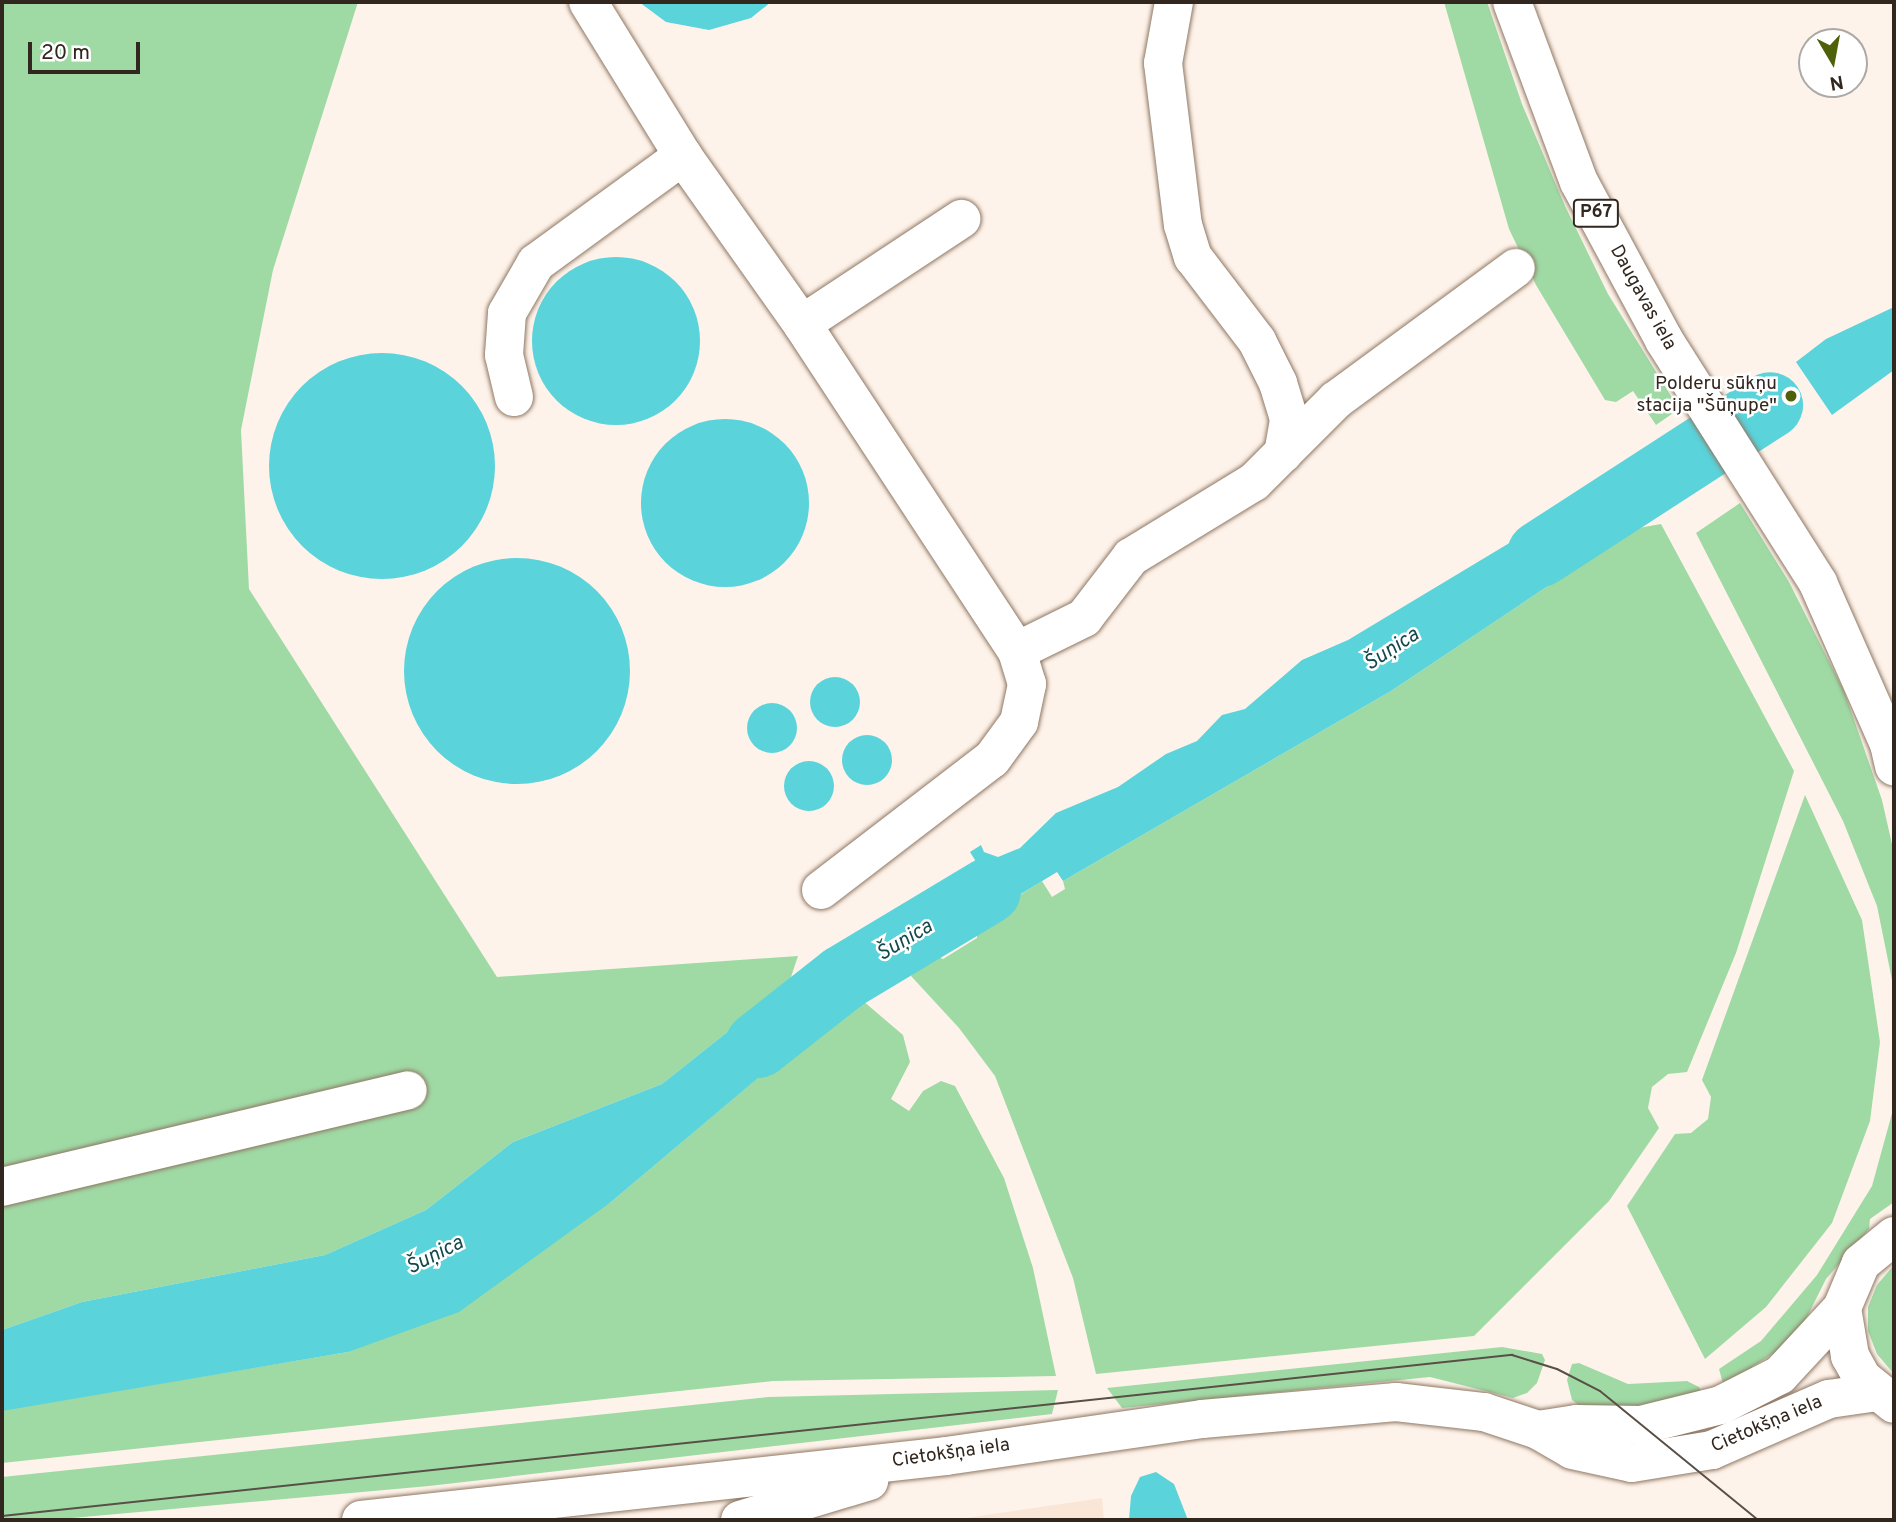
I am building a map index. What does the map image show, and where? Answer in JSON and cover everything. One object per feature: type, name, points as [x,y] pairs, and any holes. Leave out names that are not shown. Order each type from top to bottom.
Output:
[{"type":"street","points":[[588,2],[683,156],[802,324],[1017,651],[1027,684],[1019,722],[992,759],[821,890]]},
{"type":"street","points":[[1174,2],[1163,63],[1183,225],[1193,257],[1257,341],[1278,383],[1289,420],[1283,453]]},
{"type":"street","name":"Daugavas iela","points":[[1513,2],[1579,182],[1631,282],[1708,411],[1818,583],[1889,744],[1894,766]]},
{"type":"street","points":[[514,397],[504,355],[507,313],[536,263],[683,156]]},
{"type":"street","points":[[802,324],[961,219]]},
{"type":"street","points":[[1017,651],[1084,618],[1131,557],[1254,482],[1336,400],[1516,268]]},
{"type":"street","points":[[1818,583],[1894,687]]},
{"type":"street","points":[[2,1186],[408,1090]]},
{"type":"street","points":[[1885,1398],[1850,1356],[1842,1308],[1861,1263],[1894,1236]]},
{"type":"street","name":"Cietokšņa iela","points":[[1538,1430],[1577,1424],[1642,1425],[1721,1405],[1780,1375],[1842,1308]]},
{"type":"street","name":"Cietokšņa iela","points":[[361,1520],[632,1511],[947,1456],[1175,1422],[1396,1402],[1484,1412],[1538,1430],[1572,1450],[1633,1463],[1712,1450],[1829,1399],[1885,1398]]},
{"type":"street","points":[[740,1520],[947,1456]]},
{"type":"shaded area","points":[[1102,1498],[1104,1520],[952,1520]]},
{"type":"green space","points":[[2,2],[358,2],[273,270],[241,430],[249,589],[497,977],[798,956],[789,983],[662,1084],[513,1142],[426,1210],[325,1255],[82,1302],[2,1330]]},
{"type":"green space","points":[[1444,2],[1487,2],[1522,104],[1565,206],[1608,294],[1679,409],[1656,425],[1633,391],[1616,402],[1605,400],[1536,285],[1509,229]]},
{"type":"green space","points":[[1740,503],[1789,582],[1844,691],[1882,800],[1894,853],[1894,990],[1877,906],[1843,821],[1696,533]]},
{"type":"green space","points":[[1661,524],[1794,771],[1736,953],[1687,1072],[1668,1074],[1652,1087],[1648,1108],[1659,1128],[1609,1201],[1474,1336],[1096,1374],[1073,1278],[995,1076],[959,1028],[911,976],[915,971],[905,953],[915,946],[943,959],[977,938],[976,923],[1042,881],[1052,897],[1065,889],[1063,881],[1391,691],[1633,529]]},
{"type":"green space","points":[[1805,795],[1862,920],[1880,1042],[1870,1121],[1832,1223],[1766,1307],[1705,1359],[1627,1206],[1675,1134],[1691,1133],[1708,1119],[1711,1097],[1702,1080]]},
{"type":"green space","points":[[856,995],[903,1035],[910,1062],[891,1099],[909,1111],[923,1091],[941,1081],[955,1086],[1004,1178],[1033,1268],[1056,1376],[773,1381],[2,1463],[3,1410],[348,1352],[611,1202]]},
{"type":"green space","points":[[1894,1106],[1894,1202],[1870,1219],[1869,1229],[1826,1279],[1806,1319],[1785,1346],[1752,1367],[1753,1373],[1724,1387],[1719,1369],[1761,1341],[1817,1275],[1872,1186]]},
{"type":"green space","points":[[1894,1265],[1894,1374],[1877,1354],[1868,1331],[1868,1307],[1877,1285]]},
{"type":"green space","points":[[1502,1347],[1542,1354],[1545,1360],[1537,1383],[1527,1393],[1513,1398],[1430,1377],[1122,1408],[1107,1388]]},
{"type":"green space","points":[[1579,1363],[1628,1384],[1687,1381],[1699,1387],[1703,1396],[1682,1403],[1588,1412],[1572,1400],[1567,1380],[1572,1364]]},
{"type":"green space","points":[[1058,1390],[1052,1414],[429,1486],[50,1520],[2,1520],[2,1477],[768,1397]]},
{"type":"water","points":[[639,2],[771,2],[751,18],[709,30],[666,22]]},
{"type":"water","points":[[616,257],[648,263],[675,282],[694,309],[700,341],[694,373],[675,400],[648,419],[616,425],[584,419],[557,400],[538,373],[532,341],[538,309],[557,282],[584,263]]},
{"type":"water","points":[[1894,307],[1894,370],[1832,415],[1796,362],[1826,339]]},
{"type":"water","points":[[382,353],[404,355],[435,366],[462,386],[482,413],[493,444],[493,488],[482,519],[462,546],[435,566],[404,577],[382,579],[360,577],[329,566],[302,546],[282,519],[271,488],[269,466],[271,444],[282,413],[302,386],[329,366],[360,355]]},
{"type":"water","points":[[725,419],[757,425],[784,444],[803,471],[809,503],[803,535],[784,562],[757,581],[725,587],[693,581],[666,562],[647,535],[641,503],[647,471],[666,444],[693,425]]},
{"type":"water","points":[[1606,485],[1633,529],[1391,691],[1063,881],[1057,872],[928,951],[915,946],[904,931],[908,918],[971,871],[975,860],[970,852],[981,845],[984,852],[998,857],[1020,848],[1056,813],[1118,787],[1166,754],[1197,741],[1222,715],[1245,709],[1302,660],[1348,640]]},
{"type":"water","points":[[517,558],[539,560],[570,571],[597,591],[617,618],[628,649],[628,693],[617,724],[597,751],[570,771],[539,782],[517,784],[495,782],[464,771],[437,751],[417,724],[406,693],[404,671],[406,649],[417,618],[437,591],[464,571],[495,560]]},
{"type":"water","points":[[835,677],[853,684],[860,702],[853,720],[835,727],[817,720],[810,702],[817,684]]},
{"type":"water","points":[[772,703],[790,710],[797,728],[790,746],[772,753],[754,746],[747,728],[754,710]]},
{"type":"water","points":[[867,735],[885,742],[892,760],[885,778],[867,785],[849,778],[842,760],[849,742]]},
{"type":"water","points":[[809,761],[827,768],[834,786],[827,804],[809,811],[791,804],[784,786],[791,768]]},
{"type":"water","points":[[823,980],[832,993],[815,1030],[611,1202],[459,1312],[348,1352],[2,1411],[2,1330],[82,1302],[325,1255],[426,1210],[513,1142],[662,1084],[789,983]]},
{"type":"water","points":[[1156,1472],[1174,1484],[1188,1520],[1129,1520],[1131,1496],[1140,1477]]},
{"type":"waterway","name":"Šuņica","points":[[1540,554],[1770,405]]},
{"type":"waterway","name":"Šuņica","points":[[758,1045],[843,978],[988,891]]},
{"type":"tram line","points":[[2,1516],[1512,1355],[1557,1369],[1600,1391],[1758,1520]]},
{"type":"place","name":"Polderu sūkņu stacija \"Šūņupe\"","points":[[1791,396]]}]
